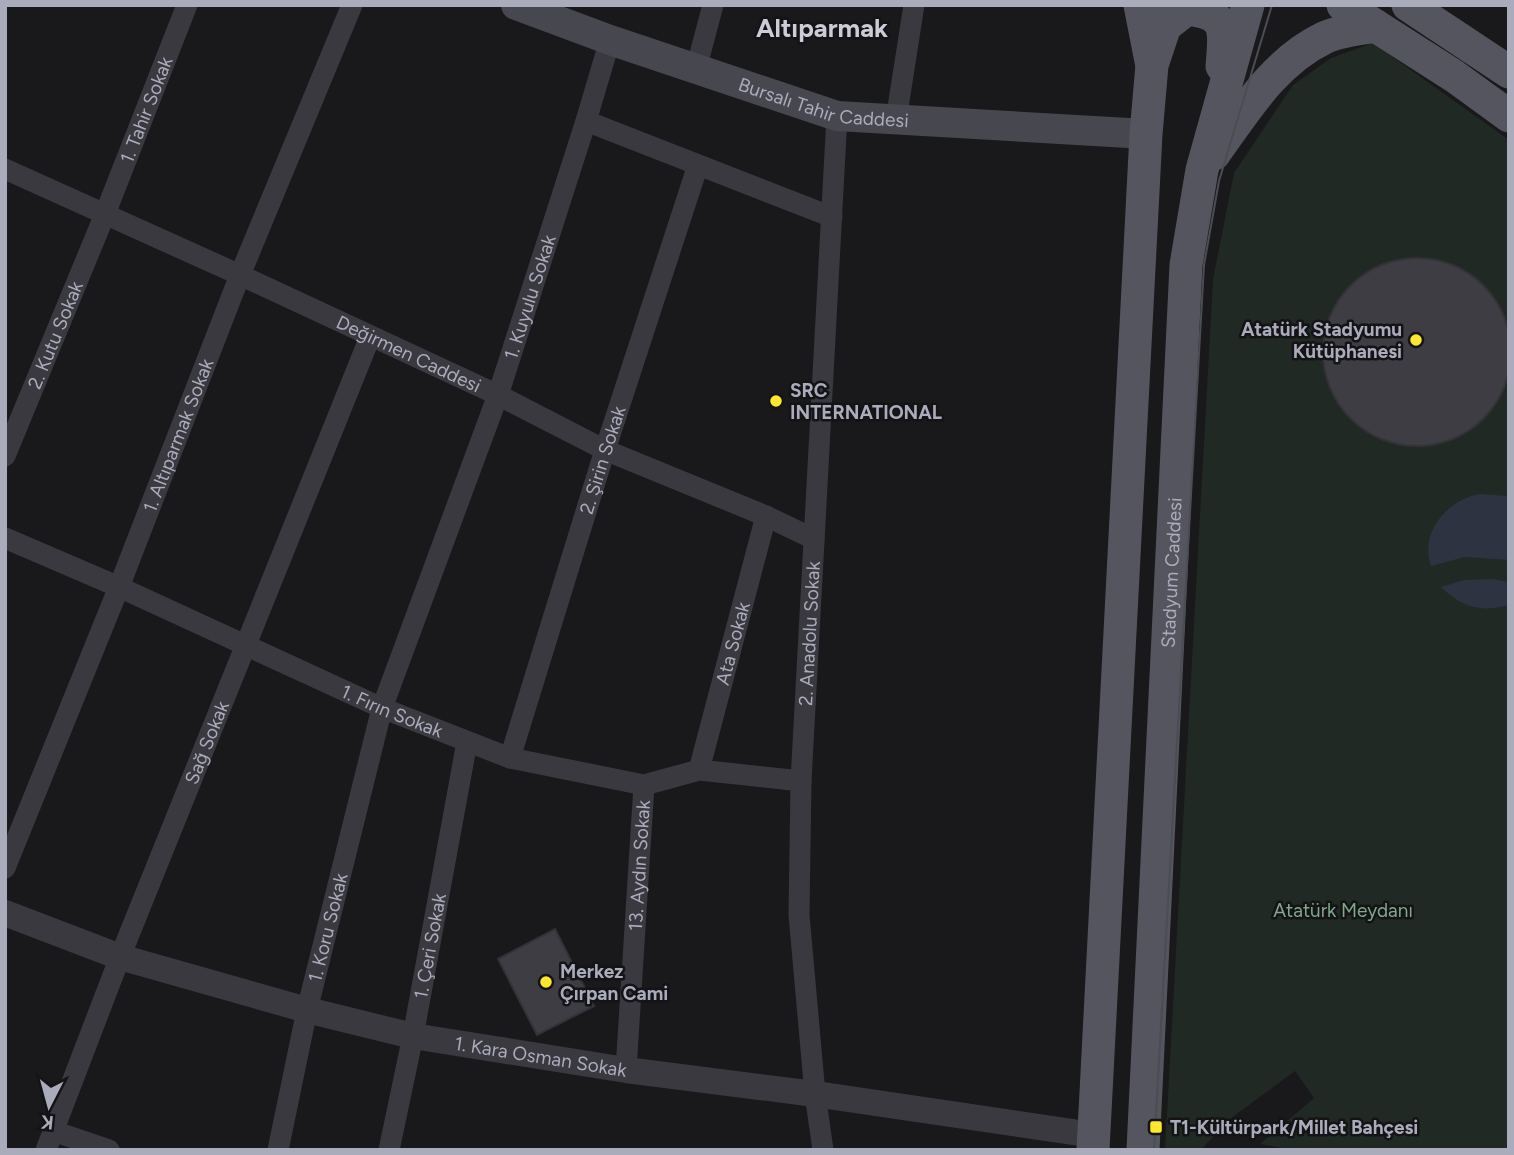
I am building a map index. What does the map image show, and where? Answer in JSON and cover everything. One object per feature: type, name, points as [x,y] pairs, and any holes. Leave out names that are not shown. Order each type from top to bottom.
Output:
[{"type":"main road","name":"Bursalı Tahir Caddesi","points":[[516,5],[610,40],[837,116],[1146,134]]},
{"type":"main road","name":"Stadyum Caddesi","points":[[1143,1150],[1186,265],[1202,170],[1248,5]]},
{"type":"main road","points":[[1343,5],[1454,76],[1509,116]]},
{"type":"main road","points":[[1408,5],[1509,72]]},
{"type":"main road","points":[[1093,1143],[1146,134],[1159,12],[1187,9],[1209,12],[1222,25],[1224,43],[1217,114]]},
{"type":"main road","points":[[1202,170],[1264,84],[1290,60],[1325,37],[1376,26]]},
{"type":"street","name":"1. Tahir Sokak","points":[[105,214],[187,5]]},
{"type":"street","name":"1. Altıparmak Sokak","points":[[5,868],[119,587],[240,275],[352,5]]},
{"type":"street","points":[[696,69],[713,5]]},
{"type":"street","points":[[895,120],[913,5]]},
{"type":"street","name":"1. Kuyulu Sokak","points":[[382,708],[498,396],[610,40]]},
{"type":"street","name":"2. Anadolu Sokak","points":[[823,1150],[815,1094],[799,915],[801,781],[837,116]]},
{"type":"street","points":[[586,121],[832,217]]},
{"type":"street","name":"2. Şirin Sokak","points":[[510,758],[605,450],[698,165]]},
{"type":"street","name":"Değirmen Caddesi","points":[[5,169],[240,275],[498,396],[605,450],[766,516],[814,539]]},
{"type":"street","name":"2. Kutu Sokak","points":[[5,456],[105,214]]},
{"type":"street","name":"Sağ Sokak","points":[[49,1141],[120,957],[370,337]]},
{"type":"street","name":"Ata Sokak","points":[[699,770],[766,516]]},
{"type":"street","name":"1. Fırın Sokak","points":[[5,538],[119,587],[382,708],[510,758],[644,785],[699,770],[801,781]]},
{"type":"street","name":"1. Koru Sokak","points":[[278,1150],[307,1010],[382,708]]},
{"type":"street","name":"1. Çeri Sokak","points":[[389,1150],[413,1036],[467,742]]},
{"type":"street","name":"13. Aydın Sokak","points":[[626,1070],[644,785]]},
{"type":"street","name":"1. Kara Osman Sokak","points":[[5,914],[120,957],[307,1010],[413,1036],[626,1070],[815,1094],[1093,1143]]},
{"type":"street","points":[[49,1141],[109,1150]]},
{"type":"green space","name":"Atatürk Meydanı","points":[[1373,43],[1509,140],[1509,1150],[1292,1150],[1260,1144],[1314,1098],[1295,1071],[1230,1119],[1201,1150],[1165,1150],[1213,279],[1234,173],[1293,85],[1331,58]]},
{"type":"water","points":[[1480,494],[1509,496],[1509,560],[1465,557],[1431,566],[1429,541],[1439,519],[1457,503]]},
{"type":"water","points":[[1493,579],[1509,582],[1509,605],[1480,608],[1464,604],[1441,587],[1464,580]]},
{"type":"building","name":"Atatürk Stadyumu Kütüphanesi","points":[[1417,258],[1435,259],[1453,265],[1484,285],[1504,316],[1510,334],[1510,370],[1504,388],[1484,419],[1453,439],[1435,445],[1417,446],[1399,445],[1381,439],[1350,419],[1330,388],[1324,370],[1323,352],[1324,334],[1330,316],[1350,285],[1381,265],[1399,259]]},
{"type":"building","name":"Merkez Çırpan Cami","points":[[555,929],[594,1006],[537,1035],[498,959]]},
{"type":"tram line","points":[[1154,1150],[1204,265],[1219,181],[1272,5]]},
{"type":"place","name":"Atatürk Stadyumu Kütüphanesi","points":[[1416,340]]},
{"type":"place","name":"SRC INTERNATIONAL","points":[[776,401]]},
{"type":"place","name":"Merkez Çırpan Cami","points":[[546,982]]},
{"type":"place","name":"T1-Kültürpark/Millet Bahçesi","points":[[1156,1127]]},
{"type":"district","name":"Altıparmak","points":[[822,28]]}]
